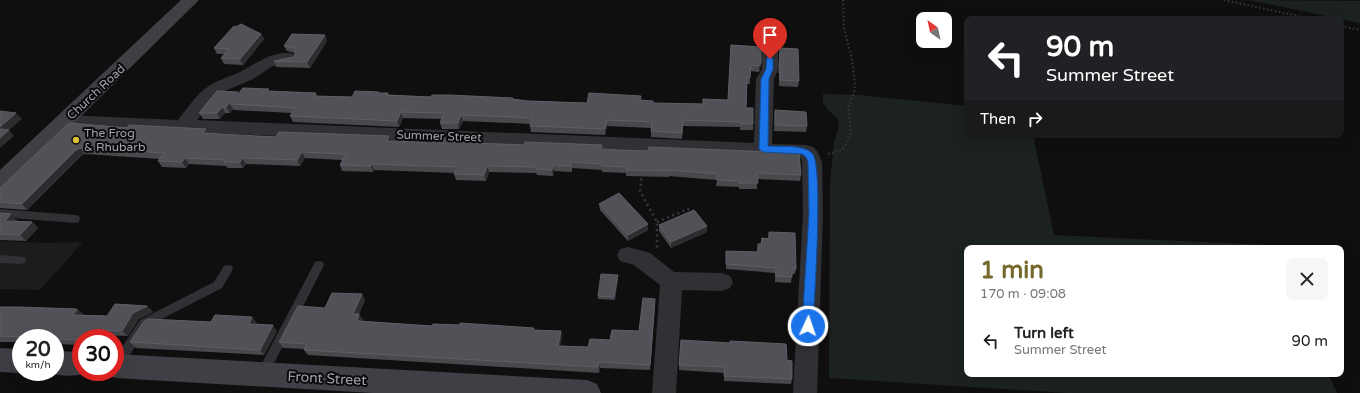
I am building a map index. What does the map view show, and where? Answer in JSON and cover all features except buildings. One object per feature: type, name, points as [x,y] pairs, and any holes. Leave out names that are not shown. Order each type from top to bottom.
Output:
[{"type":"street","name":"Church Road","points":[[0,183],[191,0]]},
{"type":"street","points":[[763,149],[765,79],[770,69],[770,49]]},
{"type":"street","points":[[183,126],[211,92],[247,75],[263,56],[289,58]]},
{"type":"street","name":"Summer Street","points":[[65,120],[763,149],[804,151],[810,156]]},
{"type":"street","points":[[804,393],[813,214],[812,162],[810,156]]},
{"type":"street","points":[[628,255],[641,258],[651,265],[661,276],[671,281],[722,282]]},
{"type":"street","points":[[664,393],[671,281]]},
{"type":"street","points":[[0,360],[12,361]]},
{"type":"street","name":"Front Street","points":[[124,366],[530,391],[587,393]]},
{"type":"lane","points":[[0,213],[75,219]]},
{"type":"lane","points":[[0,259],[21,260]]},
{"type":"lane","points":[[263,374],[320,265]]},
{"type":"lane","points":[[124,354],[144,323],[218,285],[228,269]]},
{"type":"path","points":[[810,156],[833,154],[843,149],[847,143],[851,131],[848,109],[854,93],[855,84],[852,59],[844,28],[843,0]]},
{"type":"path","points":[[1224,0],[1298,16]]},
{"type":"path","points":[[1344,27],[1360,30]]},
{"type":"path","points":[[645,144],[640,191],[657,222],[657,253],[651,265]]},
{"type":"path","points":[[657,222],[691,208]]},
{"type":"shaded area","points":[[1249,0],[1360,1],[1360,23],[1344,20],[1344,16],[1326,16]]},
{"type":"shaded area","points":[[823,94],[859,95],[964,106],[964,138],[1034,138],[1054,235],[1268,245],[964,245],[964,377],[1329,377],[1337,393],[1067,393],[829,378],[830,183],[834,142],[839,127],[838,119],[823,103]]},
{"type":"shaded area","points":[[0,241],[44,243],[83,242],[40,290],[0,289]]},
{"type":"place","name":"The Frog & Rhubarb","points":[[76,140]]},
{"type":"route","points":[[770,59],[770,69],[765,79],[763,149],[804,151],[810,156],[812,162],[813,214],[808,326]]}]
